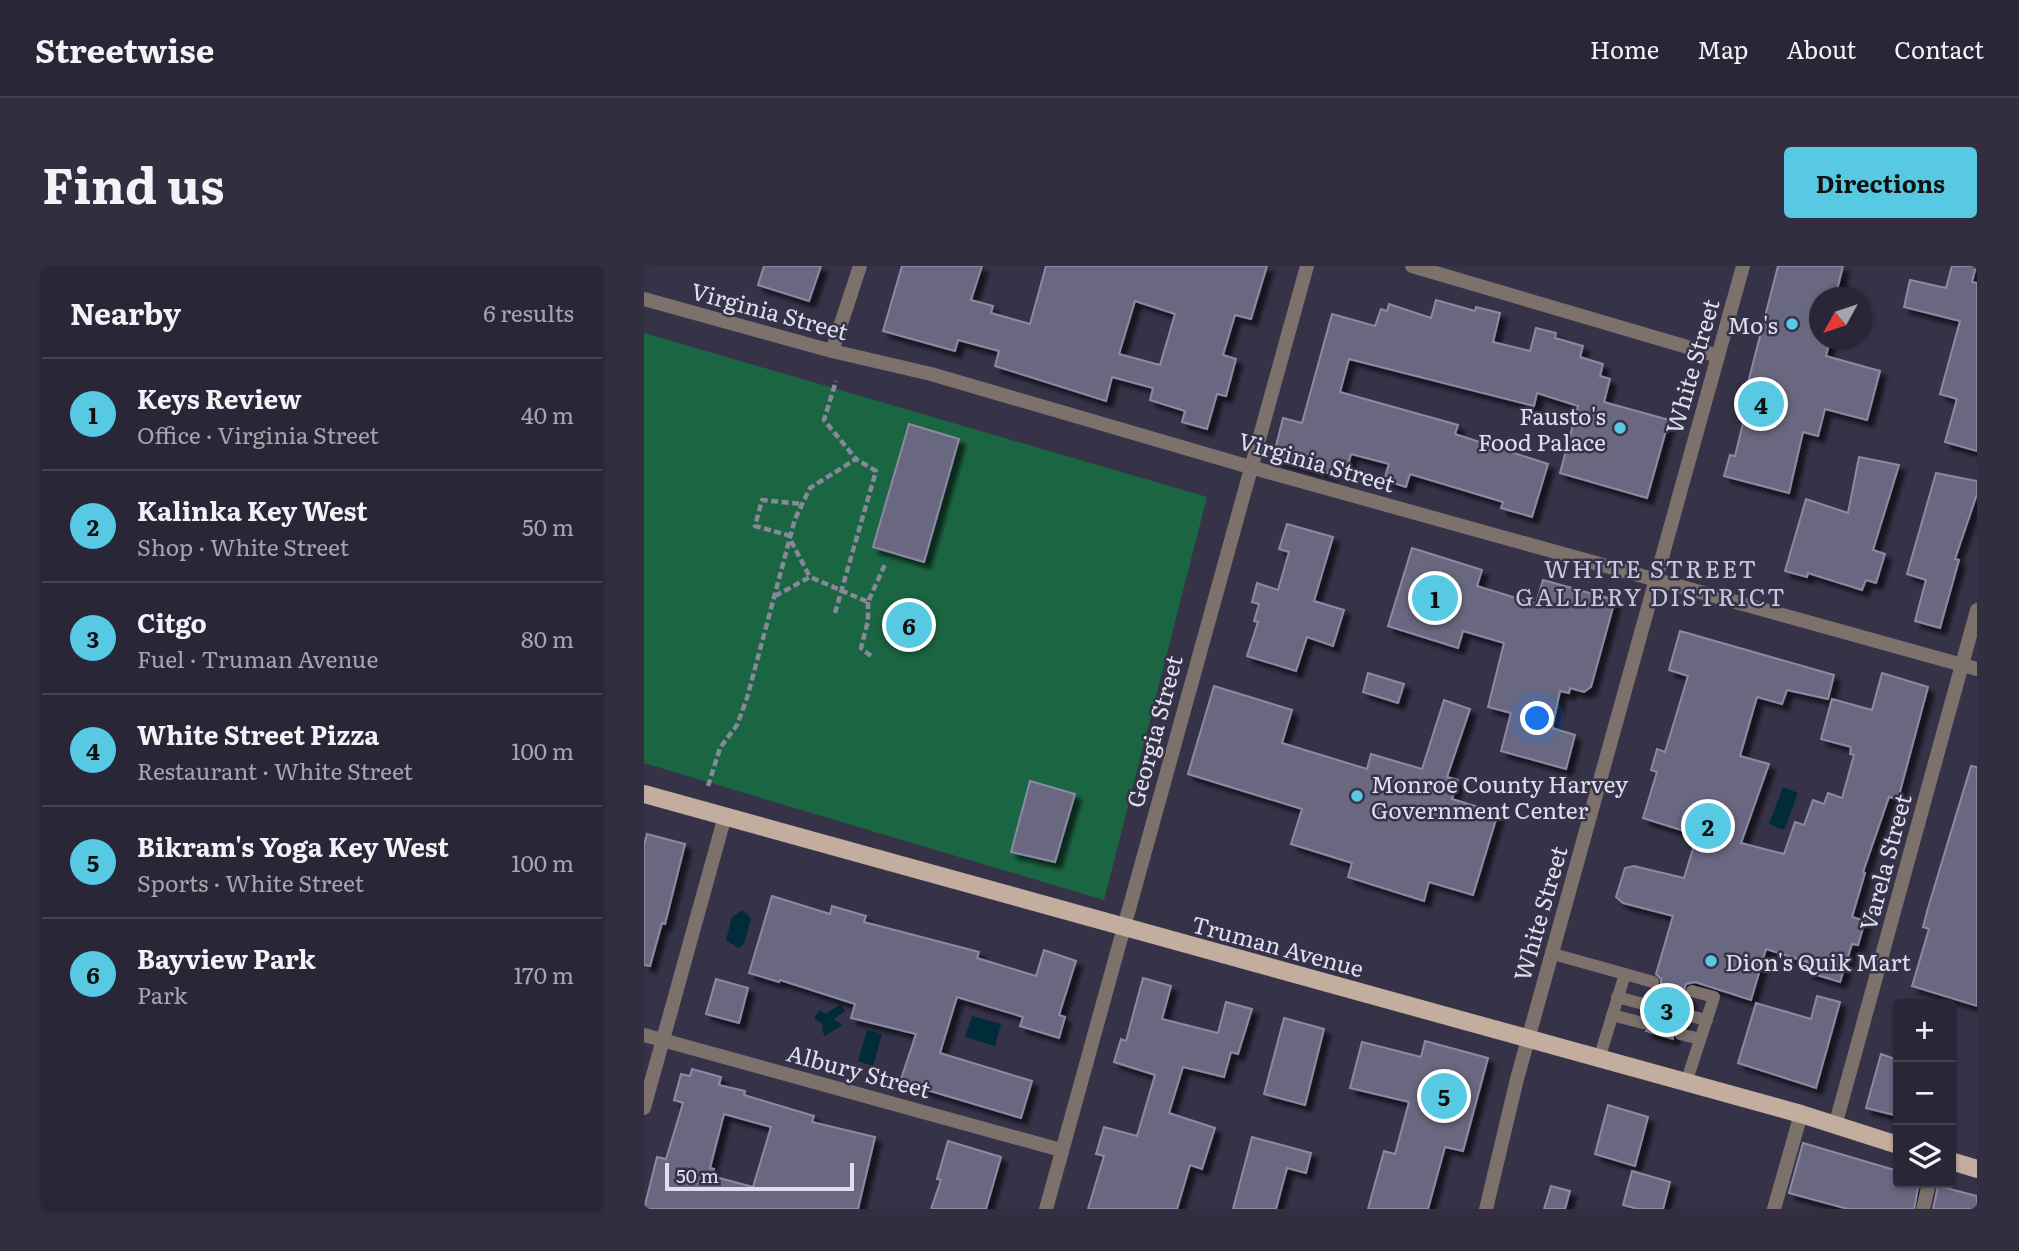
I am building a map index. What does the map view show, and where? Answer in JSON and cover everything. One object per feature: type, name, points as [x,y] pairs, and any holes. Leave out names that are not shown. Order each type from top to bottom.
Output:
[{"type":"main road","name":"Truman Avenue","points":[[644,794],[1801,1114],[1893,1143]]},
{"type":"main road","points":[[1956,1163],[1977,1169]]},
{"type":"street","points":[[832,351],[860,266]]},
{"type":"street","name":"Georgia Street","points":[[1046,1209],[1307,266]]},
{"type":"street","points":[[1412,266],[1718,356]]},
{"type":"street","name":"White Street","points":[[1486,1209],[1528,1040],[1743,266]]},
{"type":"street","name":"Virginia Street","points":[[644,299],[832,351],[931,374],[1250,467],[1977,669]]},
{"type":"street","name":"Varela Street","points":[[1835,1126],[1977,610]]},
{"type":"street","points":[[644,1108],[725,816]]},
{"type":"street","name":"Albury Street","points":[[644,1035],[1061,1150]]},
{"type":"street","points":[[1773,1209],[1801,1114]]},
{"type":"street","points":[[1923,1209],[1928,1188]]},
{"type":"lane","points":[[1553,954],[1653,982]]},
{"type":"lane","points":[[1599,1059],[1625,974]]},
{"type":"lane","points":[[1686,1083],[1714,997],[1692,991]]},
{"type":"lane","points":[[1618,997],[1647,1005]]},
{"type":"lane","points":[[1612,1015],[1643,1023]]},
{"type":"lane","points":[[1686,1015],[1707,1020]]},
{"type":"lane","points":[[1680,1034],[1700,1039]]},
{"type":"path","points":[[835,613],[876,471],[856,459],[824,420],[836,381]]},
{"type":"path","points":[[708,786],[720,748],[737,726],[747,698],[790,538],[802,504],[810,488],[856,459]]},
{"type":"path","points":[[802,504],[762,500],[755,526],[790,538],[810,577],[868,602]]},
{"type":"path","points":[[871,656],[861,648],[868,621],[868,602],[886,562]]},
{"type":"path","points":[[774,597],[810,577]]},
{"type":"green space","points":[[644,333],[1207,497],[1104,900],[644,763]]},
{"type":"water","points":[[1783,787],[1798,793],[1784,830],[1769,824]]},
{"type":"water","points":[[742,910],[751,918],[744,944],[738,948],[726,940],[732,917]]},
{"type":"water","points":[[841,1004],[845,1011],[834,1019],[842,1025],[825,1036],[822,1031],[823,1024],[814,1019],[819,1010],[826,1014]]},
{"type":"water","points":[[972,1016],[1001,1024],[995,1046],[965,1037]]},
{"type":"water","points":[[867,1030],[882,1034],[873,1066],[858,1061]]},
{"type":"building","points":[[764,266],[821,266],[809,301],[758,285]]},
{"type":"building","points":[[902,266],[982,266],[971,300],[993,306],[991,313],[1030,324],[1046,266],[1267,266],[1251,319],[1235,315],[1223,355],[1236,359],[1226,396],[1217,394],[1207,429],[1182,422],[1185,411],[1150,400],[1153,388],[1112,377],[1106,401],[995,366],[999,351],[958,340],[955,351],[883,331]],"holes":[[[1135,301],[1175,314],[1160,365],[1119,354]]]},
{"type":"building","points":[[1778,266],[1843,266],[1838,287],[1809,287],[1809,350],[1828,350],[1826,356],[1880,371],[1867,420],[1825,409],[1818,436],[1803,432],[1789,493],[1724,476],[1730,455],[1735,456],[1745,415],[1740,414]]},
{"type":"building","points":[[1952,266],[1976,266],[1972,282],[1977,283],[1977,451],[1945,442],[1957,399],[1940,394],[1960,321],[1904,307],[1910,280],[1946,288]]},
{"type":"building","points":[[1436,300],[1475,311],[1476,307],[1500,313],[1493,342],[1530,351],[1536,328],[1556,333],[1555,338],[1583,346],[1580,357],[1603,364],[1600,376],[1610,379],[1604,402],[1669,420],[1647,498],[1560,473],[1578,406],[1537,393],[1534,406],[1349,359],[1340,392],[1458,425],[1455,434],[1548,464],[1532,517],[1501,508],[1503,502],[1410,474],[1406,487],[1384,480],[1389,464],[1351,454],[1347,469],[1333,465],[1331,474],[1273,458],[1283,418],[1302,423],[1332,314],[1375,326],[1381,309],[1387,311],[1389,304],[1431,318]]},
{"type":"building","points":[[909,424],[959,439],[924,562],[873,547]]},
{"type":"building","points":[[1859,457],[1899,465],[1873,550],[1885,554],[1876,583],[1866,580],[1862,590],[1808,573],[1807,577],[1785,571],[1806,499],[1848,513]]},
{"type":"building","points":[[1936,473],[1977,481],[1977,494],[1955,559],[1959,560],[1940,628],[1915,621],[1926,580],[1907,574]]},
{"type":"building","points":[[1287,524],[1333,537],[1314,601],[1344,610],[1333,646],[1307,637],[1296,671],[1247,656],[1258,622],[1254,621],[1259,604],[1252,602],[1257,583],[1278,590],[1289,552],[1279,549]]},
{"type":"building","points":[[1412,548],[1482,570],[1477,586],[1536,604],[1543,580],[1615,600],[1591,687],[1584,692],[1570,688],[1569,693],[1560,691],[1552,728],[1575,735],[1566,769],[1501,751],[1511,713],[1488,707],[1504,643],[1463,631],[1458,648],[1388,626]]},
{"type":"building","points":[[1680,631],[1834,675],[1828,699],[1787,690],[1782,704],[1757,697],[1740,756],[1769,764],[1741,843],[1784,854],[1795,822],[1804,825],[1813,800],[1824,804],[1828,793],[1842,798],[1854,755],[1850,754],[1851,747],[1821,739],[1832,699],[1872,710],[1882,673],[1928,687],[1898,799],[1889,797],[1863,872],[1865,873],[1852,917],[1865,921],[1858,945],[1852,944],[1840,982],[1807,972],[1810,963],[1766,949],[1751,1000],[1695,982],[1686,984],[1683,993],[1690,1000],[1688,1007],[1678,1012],[1678,1018],[1683,1023],[1673,1028],[1673,1039],[1646,1031],[1652,1021],[1645,1014],[1655,1008],[1655,1002],[1649,997],[1651,990],[1661,985],[1661,979],[1656,974],[1673,916],[1623,903],[1616,897],[1625,868],[1634,866],[1684,878],[1697,835],[1643,818],[1657,772],[1651,770],[1657,749],[1665,752],[1688,676],[1669,670]]},
{"type":"building","points":[[1368,673],[1404,684],[1398,703],[1363,692]]},
{"type":"building","name":"Monroe County Harvey Government Center","points":[[1214,686],[1292,710],[1282,743],[1367,769],[1371,754],[1422,769],[1444,700],[1470,709],[1447,777],[1458,780],[1452,799],[1498,813],[1473,895],[1429,882],[1424,901],[1348,877],[1352,863],[1291,844],[1302,809],[1188,774]]},
{"type":"building","points":[[1971,766],[1977,767],[1977,1006],[1912,986],[1929,929],[1923,927]]},
{"type":"building","points":[[1030,781],[1075,794],[1055,862],[1011,852]]},
{"type":"building","points":[[647,834],[685,844],[665,924],[662,923],[650,966],[644,965],[644,845]]},
{"type":"building","points":[[772,896],[830,914],[832,906],[866,916],[864,922],[979,952],[977,958],[1036,976],[1044,950],[1076,961],[1059,1015],[1065,1017],[1059,1038],[1020,1026],[1023,1017],[957,997],[940,1053],[1032,1081],[1021,1118],[900,1082],[916,1034],[851,1018],[855,1004],[749,973]]},
{"type":"building","points":[[1143,978],[1171,986],[1162,1019],[1218,1033],[1226,1002],[1252,1009],[1238,1054],[1231,1052],[1224,1077],[1183,1067],[1169,1113],[1215,1128],[1202,1169],[1190,1165],[1177,1209],[1088,1209],[1104,1156],[1096,1154],[1104,1127],[1137,1136],[1155,1075],[1114,1062],[1121,1039],[1126,1041]]},
{"type":"building","points":[[716,979],[748,988],[739,1023],[706,1014]]},
{"type":"building","points":[[1817,996],[1840,1002],[1816,1088],[1738,1063],[1756,1003],[1811,1019]]},
{"type":"building","points":[[1284,1018],[1324,1029],[1305,1105],[1264,1094]]},
{"type":"building","points":[[1425,1041],[1488,1058],[1463,1151],[1445,1147],[1428,1209],[1368,1209],[1384,1151],[1395,1154],[1409,1102],[1350,1088],[1362,1042],[1421,1057]]},
{"type":"building","points":[[1881,1054],[1893,1058],[1893,1115],[1866,1108]]},
{"type":"building","points":[[692,1069],[721,1077],[719,1085],[745,1091],[744,1095],[814,1116],[812,1122],[875,1137],[858,1209],[644,1209],[657,1157],[666,1159],[683,1103],[674,1100],[681,1074],[690,1076]],"holes":[[[724,1114],[771,1127],[753,1187],[712,1176],[714,1169],[710,1168]]]},
{"type":"building","points":[[1608,1105],[1648,1117],[1635,1166],[1595,1154]]},
{"type":"building","points":[[1252,1137],[1311,1153],[1306,1173],[1287,1168],[1276,1209],[1233,1209]]},
{"type":"building","points":[[948,1141],[1001,1157],[986,1209],[931,1209],[941,1180],[937,1179]]},
{"type":"building","points":[[1803,1143],[1893,1170],[1893,1188],[1918,1188],[1914,1209],[1848,1209],[1789,1193]]},
{"type":"building","points":[[1632,1171],[1670,1182],[1663,1209],[1638,1209],[1623,1205]]},
{"type":"building","points":[[1551,1186],[1570,1191],[1565,1209],[1544,1209]]},
{"type":"building","points":[[1938,1188],[1977,1196],[1977,1209],[1933,1209]]},
{"type":"place","name":"Mo's","points":[[1792,324]]},
{"type":"place","name":"White Street Pizza","points":[[1761,404]]},
{"type":"place","name":"Fausto's Food Palace","points":[[1620,428]]},
{"type":"place","name":"Keys Review","points":[[1435,598]]},
{"type":"place","name":"Bayview Park","points":[[909,625]]},
{"type":"place","name":"Monroe County Harvey Government Center","points":[[1357,796]]},
{"type":"place","name":"Kalinka Key West","points":[[1708,826]]},
{"type":"place","name":"Dion's Quik Mart","points":[[1711,961]]},
{"type":"place","name":"Citgo","points":[[1667,1010]]},
{"type":"place","name":"Bikram's Yoga Key West","points":[[1444,1096]]},
{"type":"district","name":"WHITE STREET GALLERY DISTRICT","points":[[1651,581]]}]
